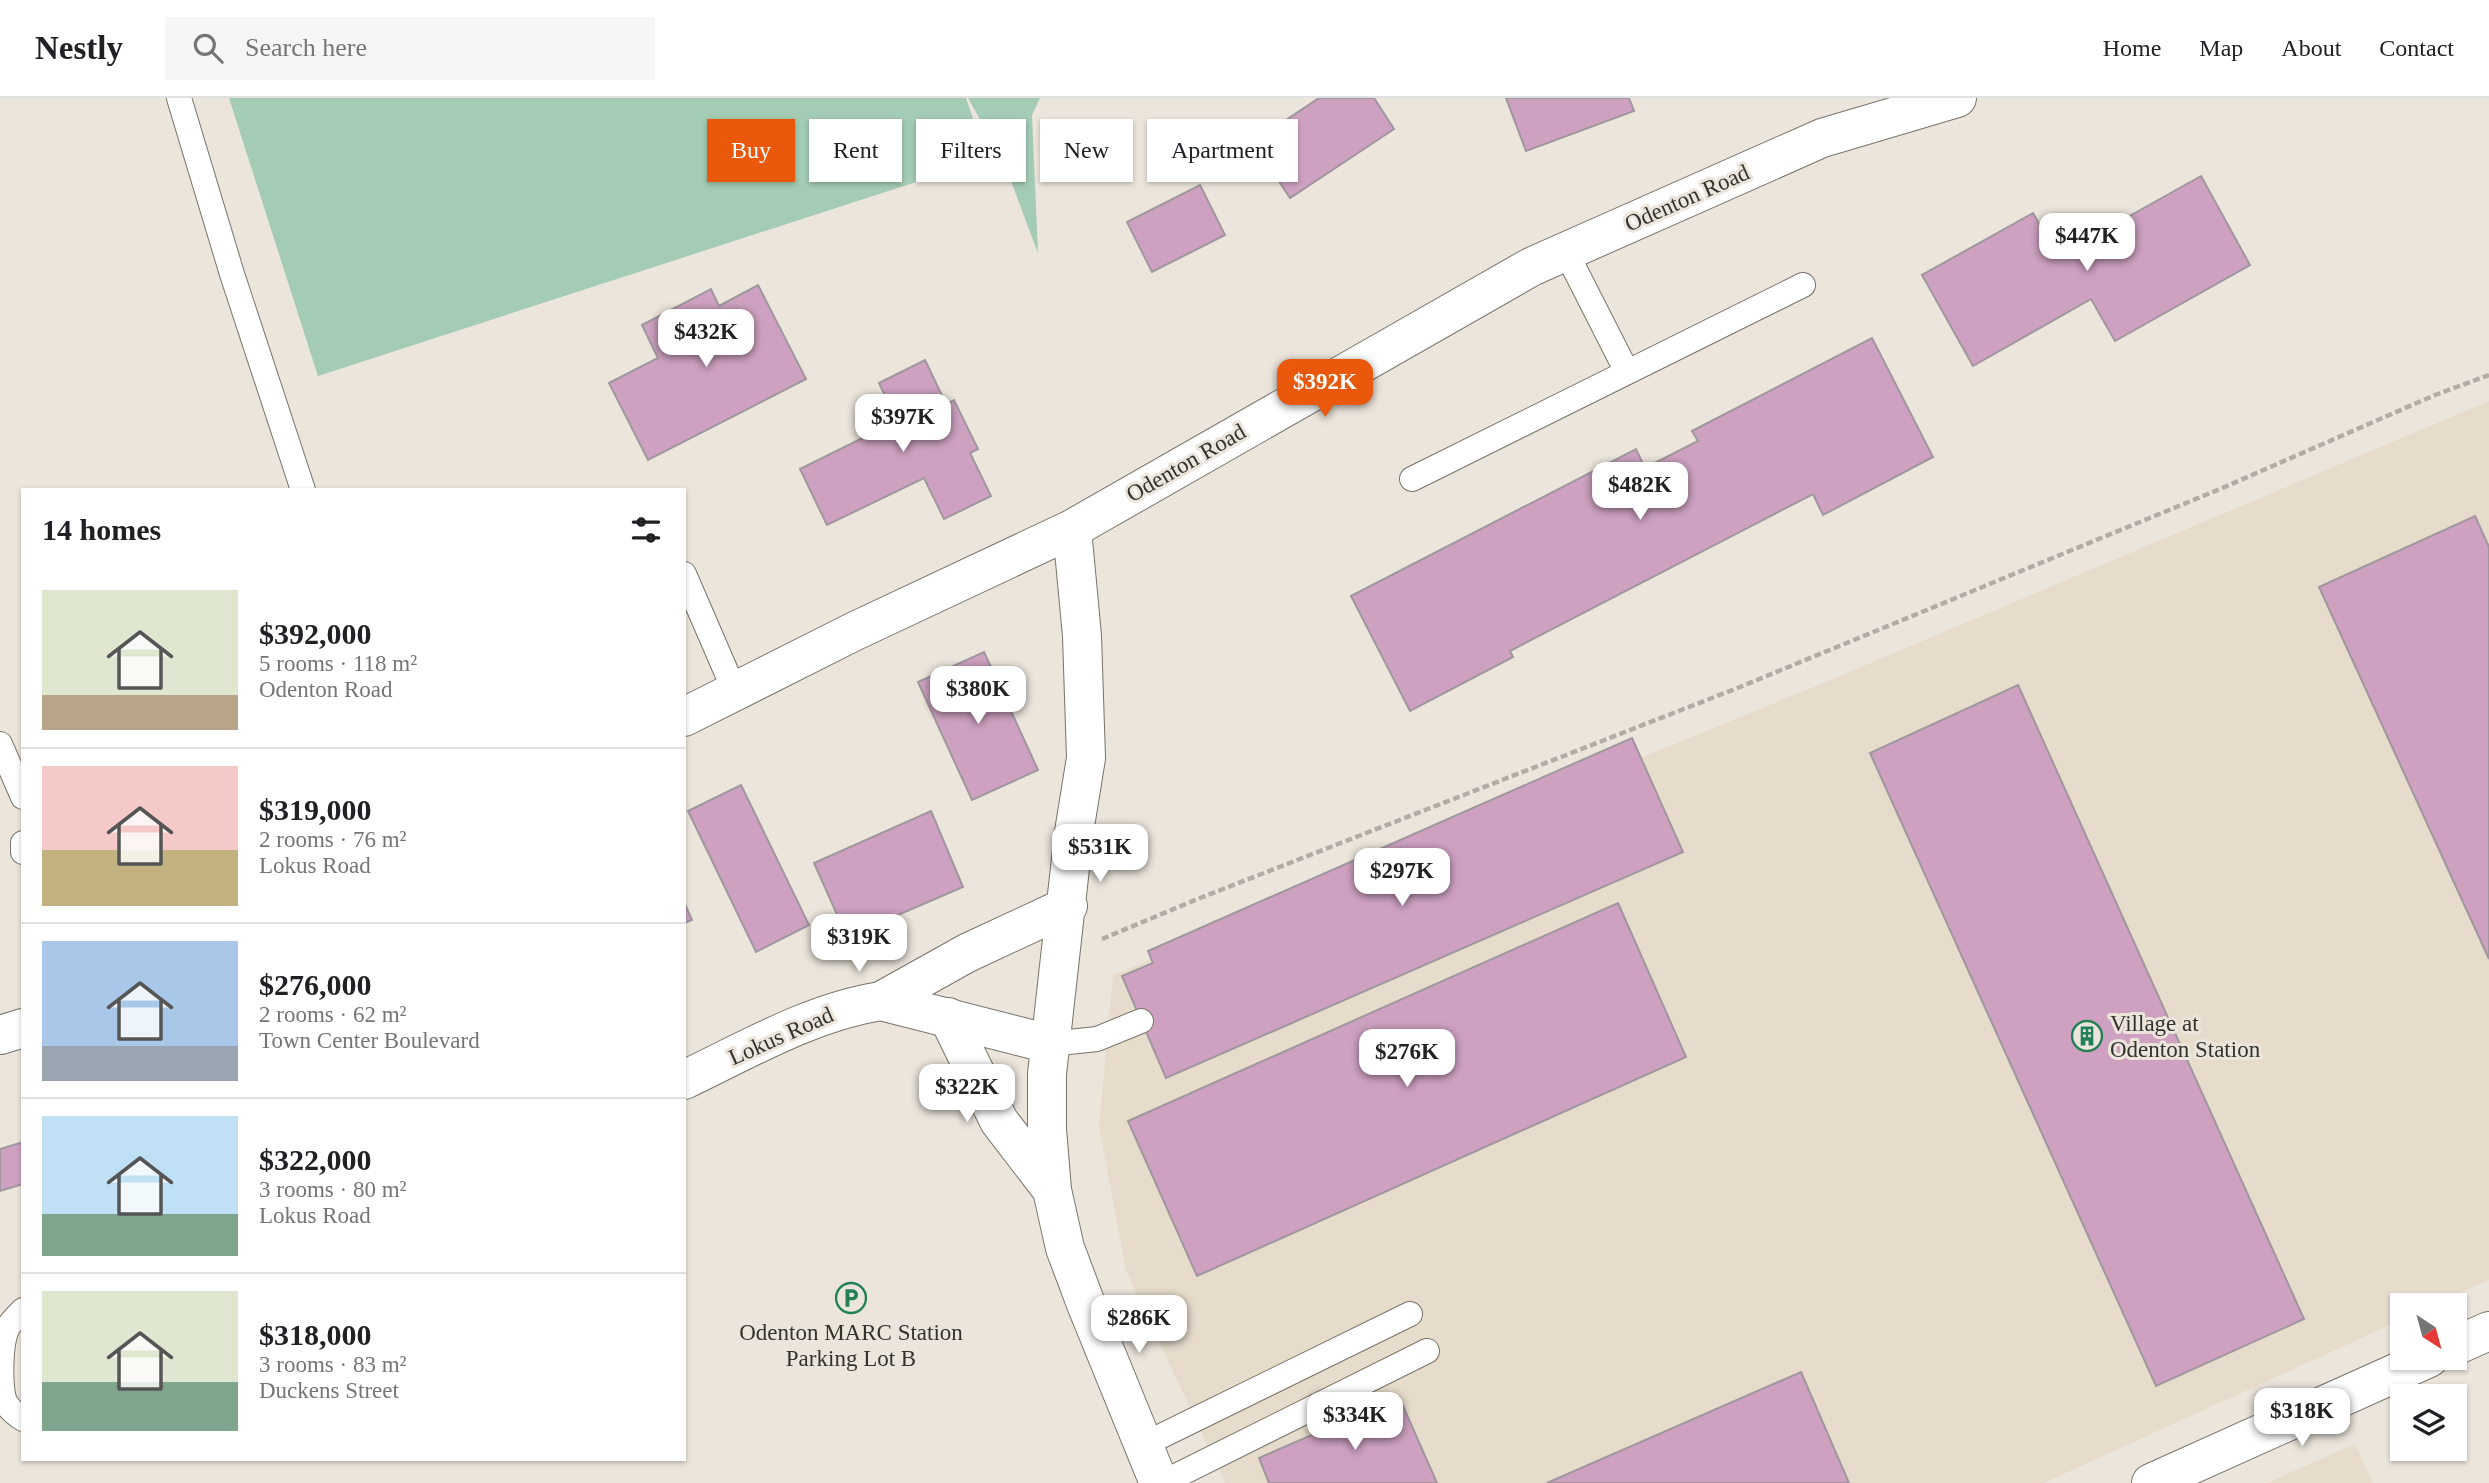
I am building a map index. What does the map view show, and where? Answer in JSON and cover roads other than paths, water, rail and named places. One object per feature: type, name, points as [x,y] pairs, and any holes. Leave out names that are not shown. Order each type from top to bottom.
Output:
[{"type":"street","name":"Odenton Road","points":[[686,716],[855,631],[1072,529],[1531,267],[1822,138],[1957,98]]},
{"type":"street","points":[[1072,529],[1082,636],[1086,758],[1074,832],[1068,906],[1049,1044],[1047,1129],[1052,1190],[1065,1248],[1143,1445],[1161,1483]]},
{"type":"street","name":"Lokus Road","points":[[686,1079],[808,1021],[853,1005],[881,1001],[967,953],[1068,906]]},
{"type":"street","name":"Lokus Road","points":[[881,1001],[1049,1044]]},
{"type":"street","points":[[948,1017],[999,1121],[1052,1190]]},
{"type":"street","points":[[0,1035],[21,1029]]},
{"type":"street","points":[[2468,1340],[2489,1331]]},
{"type":"street","points":[[2151,1483],[2402,1370]]},
{"type":"lane","points":[[179,98],[232,274],[302,488]]},
{"type":"lane","points":[[1566,252],[1627,372]]},
{"type":"lane","points":[[1412,479],[1803,285]]},
{"type":"lane","points":[[686,578],[735,692]]},
{"type":"lane","points":[[0,744],[21,792]]},
{"type":"lane","points":[[1049,1044],[1097,1038],[1141,1021]]},
{"type":"lane","points":[[21,1312],[7,1329],[0,1359],[0,1383],[4,1400],[21,1418]]},
{"type":"lane","points":[[1143,1445],[1410,1314]]},
{"type":"lane","points":[[1161,1483],[1427,1350]]},
{"type":"place","name":"Village at Odenton Station","points":[[2087,1036]]},
{"type":"place","name":"Odenton MARC Station Parking Lot B","points":[[851,1298]]}]
